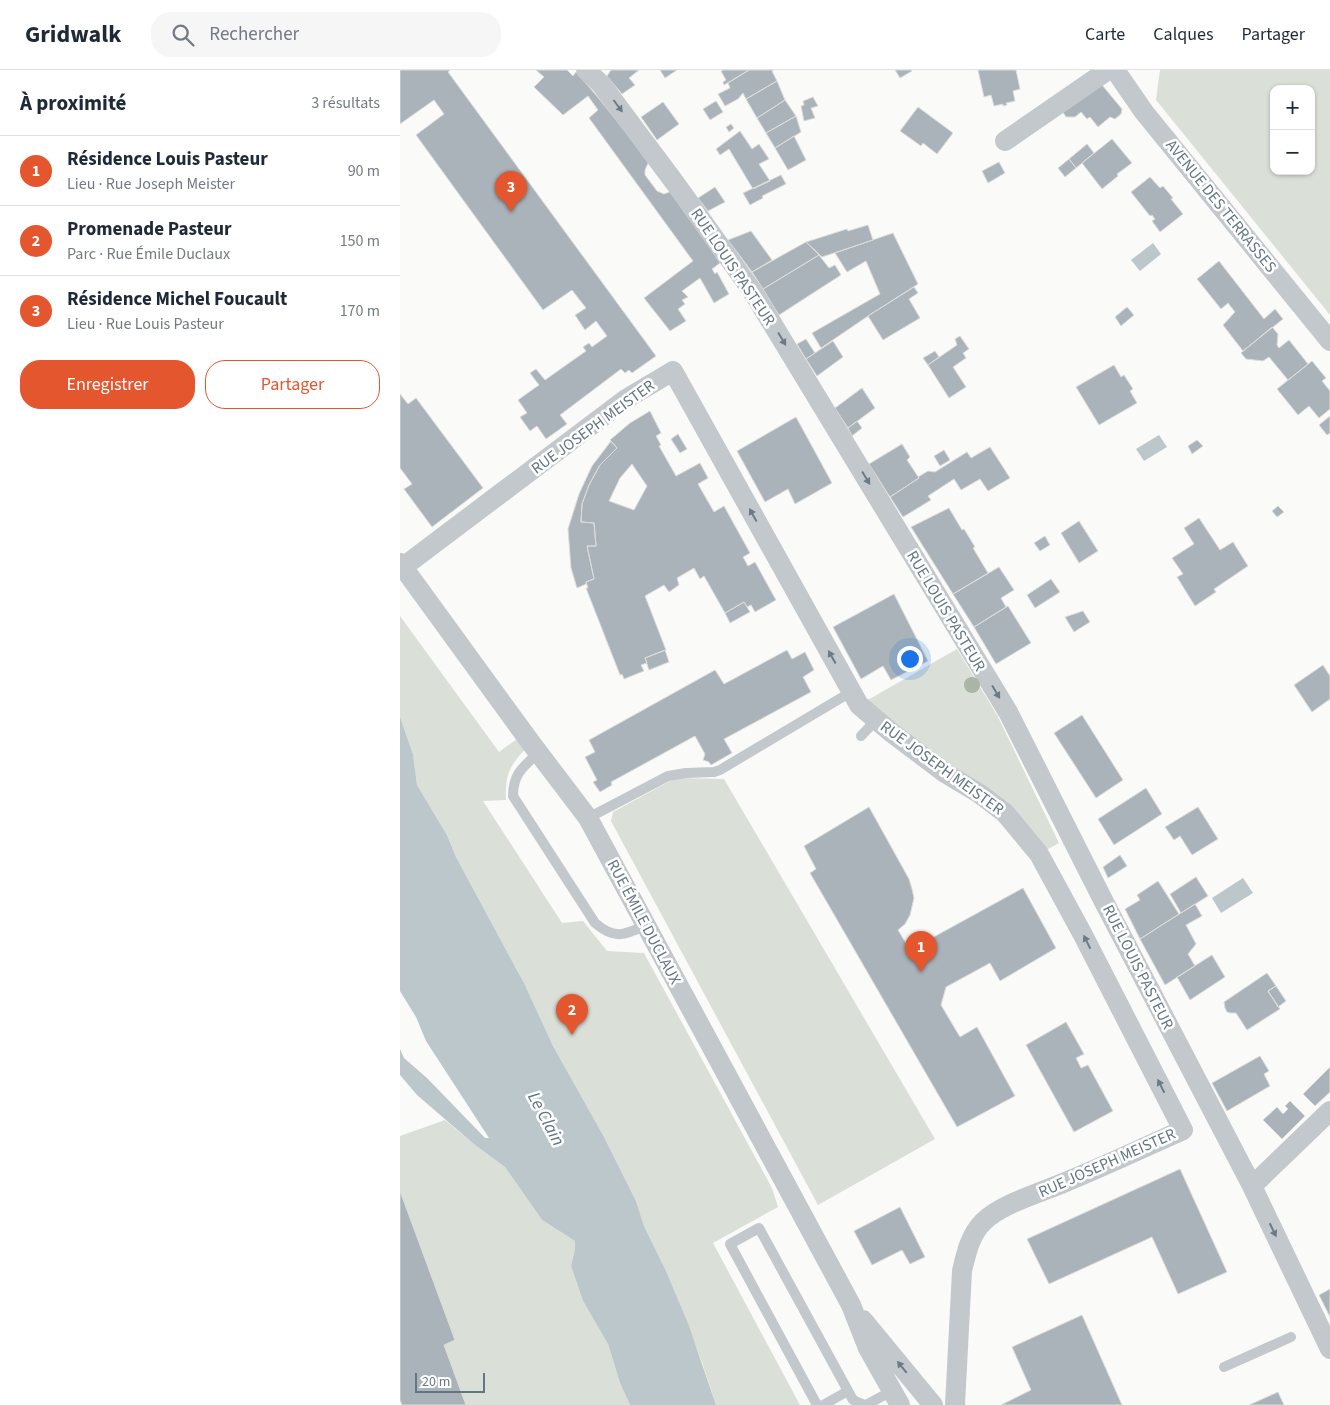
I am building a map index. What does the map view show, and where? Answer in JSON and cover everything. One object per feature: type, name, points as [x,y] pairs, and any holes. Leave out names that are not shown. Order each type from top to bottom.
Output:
[{"type":"street","name":"RUE LOUIS PASTEUR","points":[[586,70],[601,84],[753,292],[1008,712],[1103,900],[1252,1186],[1330,1349]]},
{"type":"street","points":[[1005,141],[1108,70]]},
{"type":"street","name":"AVENUE DES TERRASSES","points":[[1115,70],[1144,112],[1330,341]]},
{"type":"street","name":"RUE JOSEPH MEISTER","points":[[401,565],[626,399],[673,371],[859,705],[945,772],[980,794],[1005,813],[1038,854],[1083,935],[1183,1130],[1070,1181],[999,1210],[982,1223],[972,1237],[962,1271],[955,1405]]},
{"type":"street","name":"RUE ÉMILE DUCLAUX","points":[[401,565],[538,753],[588,818],[851,1305],[868,1348],[896,1398]]},
{"type":"street","points":[[1252,1186],[1330,1111]]},
{"type":"street","name":"RUE ÉMILE DUCLAUX","points":[[851,1305],[933,1405]]},
{"type":"lane","points":[[588,818],[668,776],[720,770],[851,692]]},
{"type":"lane","points":[[861,736],[876,720]]},
{"type":"lane","points":[[538,753],[522,768],[516,777],[513,786],[513,796],[595,923],[605,932],[616,935],[627,934],[646,925]]},
{"type":"lane","points":[[817,1405],[730,1244],[760,1228],[853,1400],[865,1405],[896,1398]]},
{"type":"lane","points":[[1224,1368],[1291,1337]]},
{"type":"lane","points":[[823,1405],[848,1392]]},
{"type":"shaded area","points":[[1160,70],[1330,70],[1330,315],[1156,100]]},
{"type":"shaded area","points":[[400,616],[499,752],[524,734],[531,743],[511,768],[508,775],[506,800],[483,801],[562,923],[583,921],[607,951],[644,953],[772,1188],[778,1207],[713,1243],[800,1405],[716,1405],[702,1362],[666,1271],[644,1226],[636,1201],[603,1135],[553,1046],[525,985],[456,857],[447,835],[417,785],[413,754],[400,717]]},
{"type":"shaded area","points":[[957,649],[997,715],[1059,843],[1039,854],[1015,824],[859,705]]},
{"type":"shaded area","points":[[680,778],[724,779],[935,1139],[818,1205],[611,821],[613,812],[670,781]]},
{"type":"shaded area","points":[[445,1120],[505,1167],[542,1220],[575,1241],[571,1266],[583,1301],[608,1344],[620,1383],[630,1405],[466,1405],[444,1345],[455,1340],[400,1191],[400,1136]]},
{"type":"water","points":[[1153,243],[1161,254],[1140,271],[1131,260]]},
{"type":"water","points":[[1159,435],[1167,447],[1144,461],[1136,449]]},
{"type":"water","name":"Le Clain","points":[[400,717],[413,754],[417,785],[447,835],[456,857],[525,985],[553,1046],[603,1135],[636,1201],[644,1226],[666,1271],[689,1326],[716,1405],[630,1405],[620,1383],[608,1344],[583,1301],[571,1266],[575,1241],[542,1220],[505,1167],[475,1145],[417,1095],[400,1075],[400,1049],[404,1058],[427,1078],[485,1138],[489,1138],[426,1041],[416,1017],[400,991]]},
{"type":"water","points":[[1243,878],[1253,893],[1221,913],[1212,898]]},
{"type":"building","points":[[400,70],[450,70],[448,72],[656,356],[632,373],[629,370],[625,373],[621,369],[560,415],[567,424],[546,439],[537,426],[530,431],[520,417],[527,413],[518,400],[539,385],[530,373],[536,369],[545,380],[586,351],[583,347],[589,343],[592,347],[607,336],[596,321],[585,330],[575,315],[586,308],[572,290],[543,310],[416,135],[444,114],[434,100],[400,124]]},
{"type":"building","points":[[536,70],[567,70],[573,76],[576,72],[596,95],[649,161],[645,175],[657,191],[664,194],[672,191],[720,263],[712,269],[715,274],[717,272],[729,294],[714,303],[700,278],[682,291],[688,297],[682,300],[685,304],[678,309],[686,321],[670,331],[644,298],[693,261],[589,118],[598,110],[588,96],[563,115],[534,87],[544,77]]},
{"type":"building","points":[[611,70],[639,70],[629,78],[635,85],[622,94],[607,76]]},
{"type":"building","points":[[660,70],[677,70],[665,78]]},
{"type":"building","points":[[749,70],[724,85],[723,82],[726,80],[721,71]]},
{"type":"building","points":[[749,70],[774,70],[772,71],[777,81],[746,99],[743,93],[738,99],[725,106],[718,94],[730,88],[728,83]]},
{"type":"building","points":[[895,70],[911,70],[912,71],[900,78]]},
{"type":"building","points":[[978,70],[1016,70],[1020,89],[1013,91],[1015,101],[1006,103],[1007,105],[1003,106],[1003,104],[994,106],[991,95],[984,97]]},
{"type":"building","points":[[777,81],[785,100],[757,118],[746,99]]},
{"type":"building","points":[[1102,85],[1122,109],[1121,114],[1115,119],[1110,117],[1098,127],[1090,117],[1087,119],[1081,112],[1075,117],[1066,117],[1061,109]]},
{"type":"building","points":[[813,97],[818,106],[811,108],[815,118],[804,121],[801,106],[804,105],[803,101]]},
{"type":"building","points":[[785,100],[796,116],[766,133],[757,118]]},
{"type":"building","points":[[716,101],[723,112],[710,120],[703,109]]},
{"type":"building","points":[[663,102],[679,124],[657,140],[641,117]]},
{"type":"building","points":[[918,107],[953,133],[937,154],[923,143],[921,146],[900,131]]},
{"type":"building","points":[[796,116],[801,132],[775,148],[766,133]]},
{"type":"building","points":[[731,124],[734,128],[729,132],[726,127]]},
{"type":"building","points":[[740,131],[752,149],[759,144],[769,159],[759,164],[770,181],[753,189],[729,149],[720,155],[716,149]]},
{"type":"building","points":[[794,136],[806,160],[788,170],[775,148]]},
{"type":"building","points":[[1112,139],[1132,163],[1117,174],[1118,176],[1102,189],[1082,163]]},
{"type":"building","points":[[1087,144],[1094,153],[1076,168],[1069,159]]},
{"type":"building","points":[[1069,159],[1076,168],[1065,177],[1058,168]]},
{"type":"building","points":[[999,162],[1005,173],[988,183],[982,171]]},
{"type":"building","points":[[781,175],[786,184],[762,196],[763,198],[750,205],[743,193]]},
{"type":"building","points":[[1150,177],[1160,188],[1163,186],[1183,214],[1160,232],[1152,221],[1155,219],[1152,215],[1150,216],[1131,192]]},
{"type":"building","points":[[715,187],[725,202],[708,211],[698,198]]},
{"type":"building","points":[[868,225],[873,240],[822,257],[806,242],[847,229],[848,231]]},
{"type":"building","points":[[751,231],[772,260],[752,272],[728,240]]},
{"type":"building","points":[[893,233],[918,284],[821,348],[812,333],[880,294],[866,261],[847,272],[835,253]]},
{"type":"building","points":[[806,242],[819,255],[763,289],[752,272]]},
{"type":"building","points":[[819,255],[829,268],[835,265],[841,275],[779,315],[763,289]]},
{"type":"building","points":[[1219,261],[1264,319],[1275,309],[1283,319],[1243,351],[1223,325],[1235,312],[1228,303],[1221,309],[1197,279]]},
{"type":"building","points":[[914,287],[918,293],[909,299],[920,318],[883,340],[868,316]]},
{"type":"building","points":[[1127,307],[1134,315],[1121,326],[1115,317]]},
{"type":"building","points":[[1272,327],[1278,334],[1277,345],[1279,348],[1289,340],[1308,364],[1288,380],[1269,357],[1263,361],[1246,359],[1241,353]]},
{"type":"building","points":[[960,336],[969,349],[963,353],[966,358],[953,367],[966,387],[949,398],[928,365],[957,345],[955,339]]},
{"type":"building","points":[[806,339],[815,353],[806,359],[797,344]]},
{"type":"building","points":[[833,341],[843,357],[817,376],[806,359]]},
{"type":"building","points":[[935,351],[939,357],[928,365],[923,358]]},
{"type":"building","points":[[1312,361],[1326,378],[1322,381],[1330,391],[1330,409],[1319,418],[1309,406],[1298,415],[1277,389]]},
{"type":"building","points":[[1114,365],[1121,377],[1124,375],[1133,389],[1130,391],[1137,403],[1099,425],[1076,387]]},
{"type":"building","points":[[862,388],[875,408],[848,428],[835,408]]},
{"type":"building","points":[[400,394],[408,404],[416,398],[483,488],[432,527],[404,489],[412,484],[400,468]]},
{"type":"building","points":[[650,411],[661,433],[656,436],[661,445],[659,446],[676,476],[700,463],[708,478],[698,484],[714,512],[724,506],[750,553],[743,557],[748,566],[755,562],[776,600],[755,612],[751,605],[747,607],[744,602],[725,613],[704,576],[700,579],[694,568],[677,578],[679,585],[669,592],[664,585],[645,596],[666,650],[645,658],[647,663],[641,665],[644,671],[624,679],[622,674],[620,675],[586,588],[588,588],[586,582],[594,579],[587,546],[596,546],[594,523],[581,522],[582,504],[589,485],[600,465],[617,448],[610,440],[630,423]],"holes":[[[632,464],[647,486],[634,510],[609,501],[620,478]]]},
{"type":"building","points":[[1330,416],[1330,433],[1327,435],[1319,425]]},
{"type":"building","points":[[796,417],[832,483],[795,504],[788,489],[765,502],[737,451]]},
{"type":"building","points":[[857,421],[862,428],[852,436],[848,428]]},
{"type":"building","points":[[678,434],[687,449],[680,453],[671,439]]},
{"type":"building","points":[[1197,440],[1203,446],[1192,454],[1188,446]]},
{"type":"building","points":[[611,441],[617,448],[600,465],[589,485],[582,504],[581,522],[594,523],[596,546],[587,546],[594,579],[577,588],[571,568],[568,529],[579,494],[592,466]]},
{"type":"building","points":[[902,444],[910,457],[907,460],[919,478],[890,497],[869,464]]},
{"type":"building","points":[[990,447],[1010,478],[988,491],[980,479],[961,490],[954,479],[928,496],[931,500],[903,517],[890,497],[928,471],[935,472],[967,452],[971,458]]},
{"type":"building","points":[[944,450],[950,460],[940,466],[934,456]]},
{"type":"building","points":[[1278,506],[1284,512],[1277,517],[1272,511]]},
{"type":"building","points":[[949,508],[975,547],[973,548],[988,573],[953,594],[911,527]]},
{"type":"building","points":[[1199,518],[1220,550],[1233,542],[1248,566],[1214,589],[1216,592],[1195,606],[1177,577],[1183,574],[1172,558],[1194,544],[1184,528]]},
{"type":"building","points":[[1079,521],[1098,551],[1079,563],[1061,533]]},
{"type":"building","points":[[1045,536],[1050,545],[1040,551],[1034,543]]},
{"type":"building","points":[[999,567],[1014,590],[1001,598],[1006,607],[974,627],[953,594]]},
{"type":"building","points":[[1051,579],[1060,592],[1035,608],[1027,595]]},
{"type":"building","points":[[894,594],[928,661],[891,680],[883,666],[861,679],[833,627]]},
{"type":"building","points":[[744,602],[750,612],[730,623],[725,613]]},
{"type":"building","points":[[1008,606],[1031,643],[996,664],[974,627]]},
{"type":"building","points":[[1083,611],[1090,622],[1074,632],[1065,617]]},
{"type":"building","points":[[665,650],[669,662],[649,670],[645,658]]},
{"type":"building","points":[[787,650],[792,659],[805,652],[814,670],[803,677],[811,692],[724,739],[732,753],[711,765],[703,760],[705,754],[695,736],[611,782],[612,785],[600,792],[593,782],[597,780],[585,757],[595,752],[589,740],[715,670],[724,684]]},
{"type":"building","points":[[1323,665],[1330,676],[1330,699],[1312,712],[1294,685]]},
{"type":"building","points":[[1082,715],[1123,780],[1096,798],[1054,733]]},
{"type":"building","points":[[1146,788],[1162,814],[1114,845],[1098,819]]},
{"type":"building","points":[[869,807],[909,879],[912,889],[914,898],[910,915],[905,924],[898,930],[910,950],[1023,888],[1056,948],[1000,981],[990,963],[946,987],[941,1005],[960,1037],[977,1027],[1015,1096],[957,1127],[810,873],[816,869],[804,846]]},
{"type":"building","points":[[1198,807],[1218,839],[1192,855],[1180,836],[1174,840],[1165,827]]},
{"type":"building","points":[[1120,855],[1127,866],[1108,878],[1103,867]]},
{"type":"building","points":[[1196,877],[1208,896],[1181,913],[1170,894]]},
{"type":"building","points":[[1158,881],[1179,914],[1140,939],[1125,909],[1140,900],[1137,895]]},
{"type":"building","points":[[1195,904],[1202,916],[1186,925],[1196,944],[1188,954],[1195,966],[1165,985],[1140,939]]},
{"type":"building","points":[[1212,955],[1225,977],[1190,1000],[1177,977]]},
{"type":"building","points":[[1267,973],[1276,986],[1268,991],[1280,1009],[1247,1030],[1236,1013],[1227,1012],[1224,1002]]},
{"type":"building","points":[[1276,986],[1286,1001],[1278,1007],[1268,991]]},
{"type":"building","points":[[1066,1022],[1084,1054],[1076,1058],[1081,1068],[1088,1065],[1113,1111],[1074,1132],[1026,1045]]},
{"type":"building","points":[[1260,1056],[1269,1071],[1264,1074],[1270,1086],[1227,1111],[1212,1083]]},
{"type":"building","points":[[1330,1067],[1330,1092],[1315,1106],[1303,1094]]},
{"type":"building","points":[[1290,1101],[1305,1116],[1282,1139],[1263,1120],[1277,1107],[1283,1114],[1288,1109],[1285,1106]]},
{"type":"building","points":[[1180,1169],[1227,1272],[1178,1294],[1152,1237],[1049,1284],[1027,1239]]},
{"type":"building","points":[[400,1191],[455,1340],[444,1345],[466,1405],[402,1405],[400,1400]]},
{"type":"building","points":[[900,1207],[925,1257],[910,1264],[902,1250],[872,1265],[854,1231]]},
{"type":"building","points":[[1330,1289],[1330,1317],[1319,1295]]},
{"type":"building","points":[[1082,1315],[1122,1405],[1001,1405],[1031,1390],[1012,1347]]},
{"type":"building","points":[[1278,1392],[1284,1405],[1249,1405]]},
{"type":"place","name":"Résidence Michel Foucault","points":[[511,212]]},
{"type":"place","name":"Résidence Louis Pasteur","points":[[921,972]]},
{"type":"place","name":"Promenade Pasteur","points":[[572,1035]]}]
